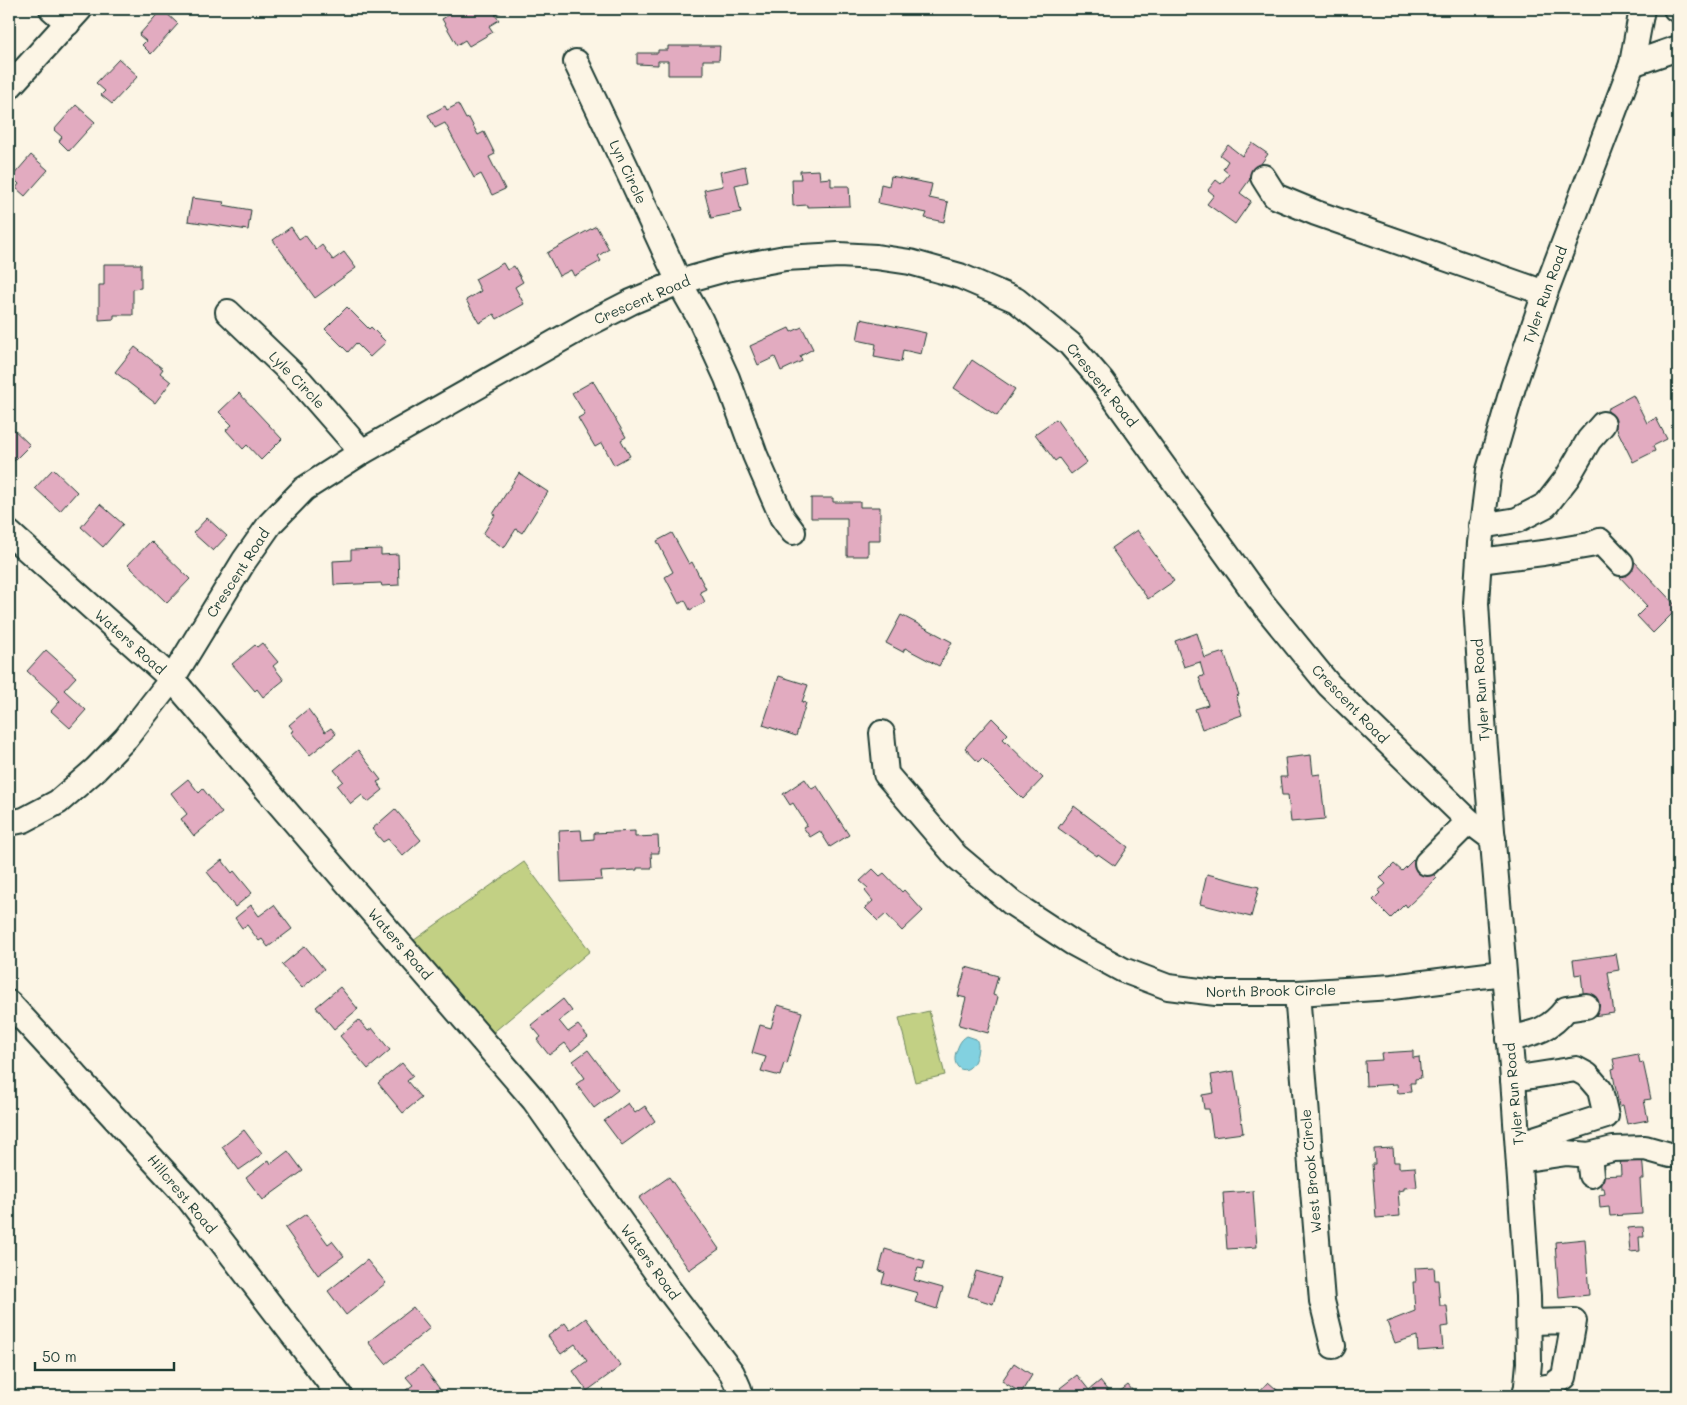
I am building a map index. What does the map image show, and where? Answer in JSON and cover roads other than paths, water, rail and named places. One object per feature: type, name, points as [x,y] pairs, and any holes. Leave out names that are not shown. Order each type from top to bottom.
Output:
[{"type":"street","name":"Tyler Run Road","points":[[1526,1393],[1530,1322],[1510,1039],[1484,736],[1476,603],[1481,526],[1489,470],[1513,387],[1544,293],[1632,64],[1642,9]]},
{"type":"street","points":[[9,87],[67,13]]},
{"type":"street","points":[[1632,64],[1678,48]]},
{"type":"street","name":"Lyn Circle","points":[[576,62],[679,282],[700,319],[728,378],[755,455],[782,517],[793,532]]},
{"type":"street","points":[[1263,177],[1276,196],[1284,200],[1544,293]]},
{"type":"street","name":"Crescent Road","points":[[9,823],[24,820],[58,802],[96,769],[126,738],[172,679],[244,561],[270,524],[304,489],[362,452],[586,325],[631,302],[679,282],[726,268],[785,258],[839,255],[893,259],[940,269],[1016,300],[1070,344],[1102,381],[1259,599],[1329,685],[1469,821],[1493,840]]},
{"type":"street","name":"Lyle Circle","points":[[228,312],[300,381],[362,452]]},
{"type":"street","points":[[1481,526],[1517,520],[1546,505],[1567,478],[1589,440],[1604,424]]},
{"type":"street","name":"Waters Road","points":[[9,533],[172,679],[534,1100],[669,1290],[732,1373],[739,1390],[738,1396]]},
{"type":"street","points":[[1479,561],[1544,561],[1600,541],[1621,563]]},
{"type":"street","name":"North Brook Circle","points":[[882,733],[886,774],[956,856],[1012,903],[1073,944],[1123,970],[1168,986],[1216,993],[1297,993],[1392,987],[1504,973]]},
{"type":"street","points":[[1427,863],[1469,821]]},
{"type":"street","name":"West Brook Circle","points":[[1297,993],[1322,1301],[1334,1346]]},
{"type":"street","name":"Hillcrest Road","points":[[9,1003],[189,1199],[340,1396]]},
{"type":"street","points":[[1510,1039],[1562,1027],[1566,1009],[1586,1006]]},
{"type":"street","points":[[1513,1078],[1576,1070],[1587,1076],[1600,1090],[1607,1126],[1518,1152]]},
{"type":"street","points":[[1518,1152],[1567,1154],[1590,1165],[1613,1149],[1645,1148],[1670,1155]]},
{"type":"street","points":[[1526,1393],[1552,1386],[1564,1376],[1578,1314],[1530,1322]]},
{"type":"water","points":[[967,1036],[976,1039],[978,1050],[970,1067],[962,1070],[956,1064],[956,1052],[960,1043]]}]
